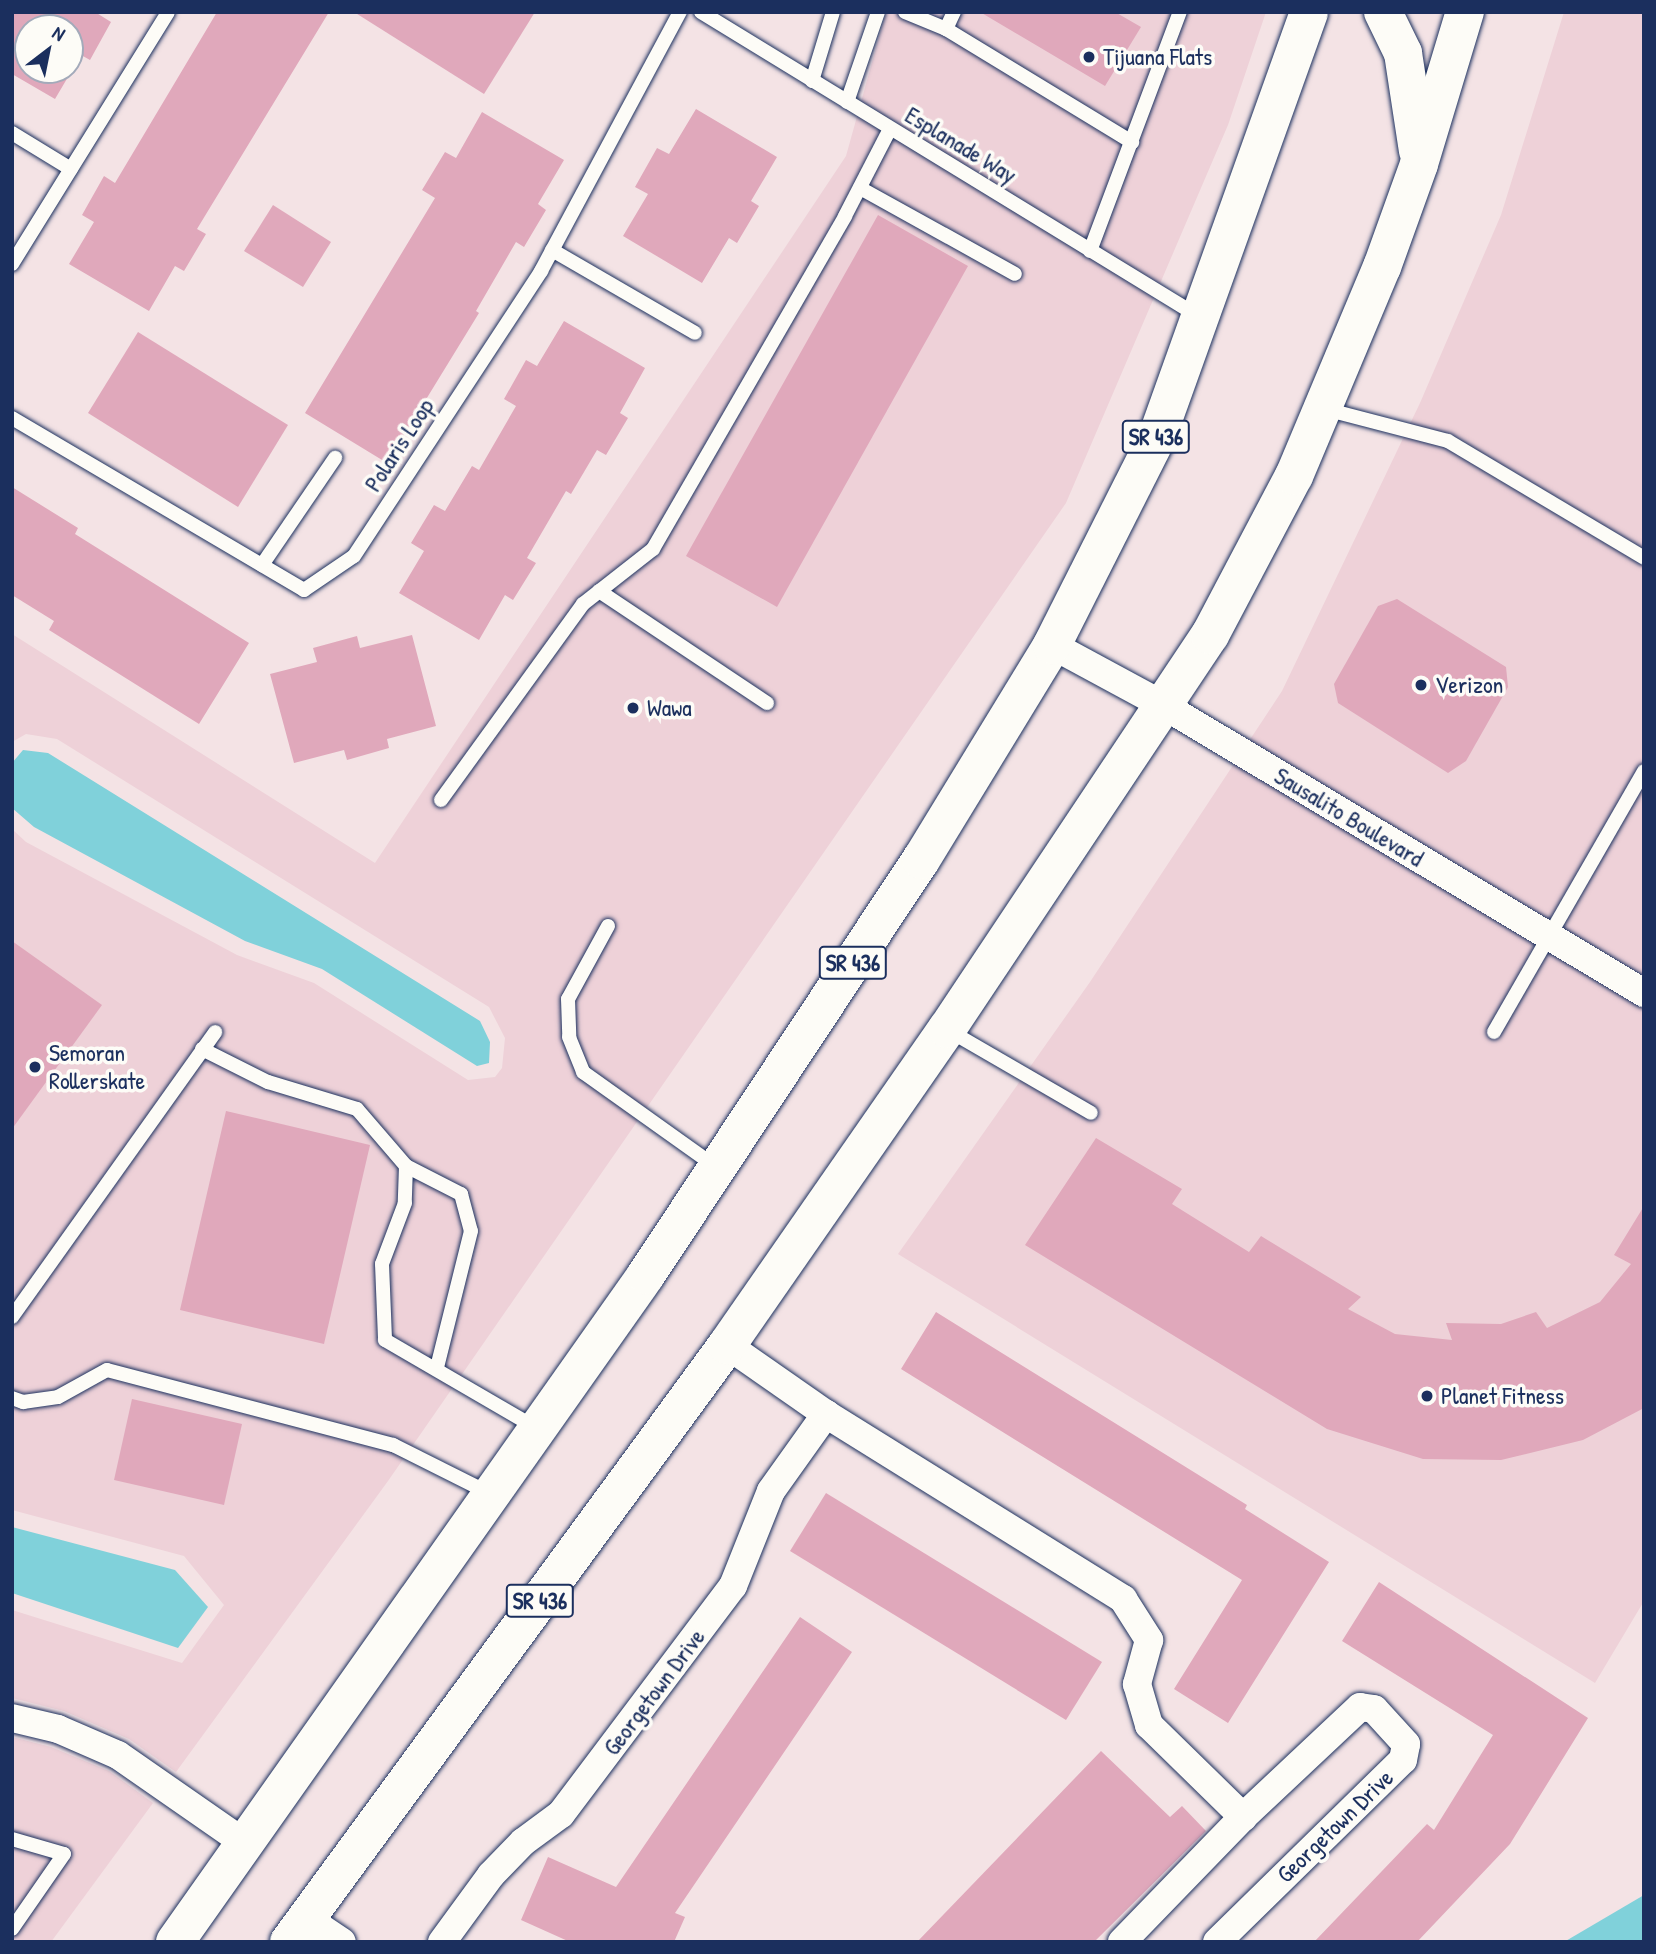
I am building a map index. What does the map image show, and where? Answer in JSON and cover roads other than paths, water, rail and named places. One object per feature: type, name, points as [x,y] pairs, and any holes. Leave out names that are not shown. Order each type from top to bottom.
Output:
[{"type":"main road","name":"SR 436","points":[[175,1942],[718,1167],[921,860],[1052,645],[1157,437],[1198,316],[1238,219],[1309,12]]},
{"type":"main road","points":[[1383,12],[1403,53],[1419,164]]},
{"type":"main road","name":"SR 436","points":[[298,1930],[727,1345],[947,1029],[1210,635],[1294,476],[1322,408],[1419,164],[1465,12]]},
{"type":"street","name":"Sausalito Boulevard","points":[[1052,645],[1163,705],[1644,993]]},
{"type":"street","points":[[727,1345],[826,1414],[1123,1599],[1149,1640],[1137,1684],[1149,1725],[1243,1817]]},
{"type":"street","name":"Georgetown Drive","points":[[442,1942],[491,1875],[523,1842],[561,1814],[733,1586],[771,1490],[826,1414]]},
{"type":"street","name":"Georgetown Drive","points":[[1122,1942],[1243,1817],[1360,1707],[1374,1709],[1406,1744],[1404,1760],[1217,1942]]},
{"type":"street","points":[[12,1718],[58,1729],[118,1755],[243,1842]]},
{"type":"street","points":[[298,1930],[342,1942]]},
{"type":"lane","points":[[12,264],[168,12]]},
{"type":"lane","name":"Polaris Loop","points":[[12,418],[304,590],[354,556],[552,250],[680,12]]},
{"type":"lane","name":"Esplanade Way","points":[[701,12],[1198,316]]},
{"type":"lane","points":[[812,81],[833,12]]},
{"type":"lane","points":[[847,102],[878,12]]},
{"type":"lane","points":[[905,12],[946,29],[1132,142]]},
{"type":"lane","points":[[946,29],[954,12]]},
{"type":"lane","points":[[1090,251],[1180,12]]},
{"type":"lane","points":[[441,800],[583,604],[653,549],[860,188],[890,129]]},
{"type":"lane","points":[[12,134],[71,169]]},
{"type":"lane","points":[[860,188],[1014,274]]},
{"type":"lane","points":[[552,250],[695,333]]},
{"type":"lane","points":[[1322,408],[1448,441],[1644,558]]},
{"type":"lane","points":[[262,565],[335,458]]},
{"type":"lane","points":[[599,591],[767,704]]},
{"type":"lane","points":[[1494,1032],[1551,939],[1582,873],[1644,771]]},
{"type":"lane","points":[[608,926],[568,999],[569,1037],[583,1072],[718,1167]]},
{"type":"lane","points":[[947,1029],[1091,1113]]},
{"type":"lane","points":[[12,1317],[215,1032]]},
{"type":"lane","points":[[202,1049],[268,1082],[356,1109],[406,1166],[461,1194],[471,1231],[437,1367]]},
{"type":"lane","points":[[406,1166],[405,1203],[382,1264],[385,1340],[437,1367],[537,1428]]},
{"type":"lane","points":[[12,1398],[23,1402],[58,1397],[107,1370],[393,1445],[490,1494]]},
{"type":"lane","points":[[12,1839],[64,1854],[12,1929]]},
{"type":"water","points":[[23,750],[48,753],[480,1021],[490,1042],[489,1063],[477,1066],[322,969],[245,941],[34,827],[12,808],[12,763]]},
{"type":"water","points":[[12,1527],[175,1570],[208,1607],[178,1648],[12,1593]]},
{"type":"water","points":[[1644,1895],[1644,1942],[1564,1942]]},
{"type":"place","name":"Tijuana Flats","points":[[1089,57]]},
{"type":"place","name":"Verizon","points":[[1421,685]]},
{"type":"place","name":"Wawa","points":[[633,708]]},
{"type":"place","name":"Semoran Rollerskate","points":[[35,1067]]},
{"type":"place","name":"Planet Fitness","points":[[1427,1396]]}]
